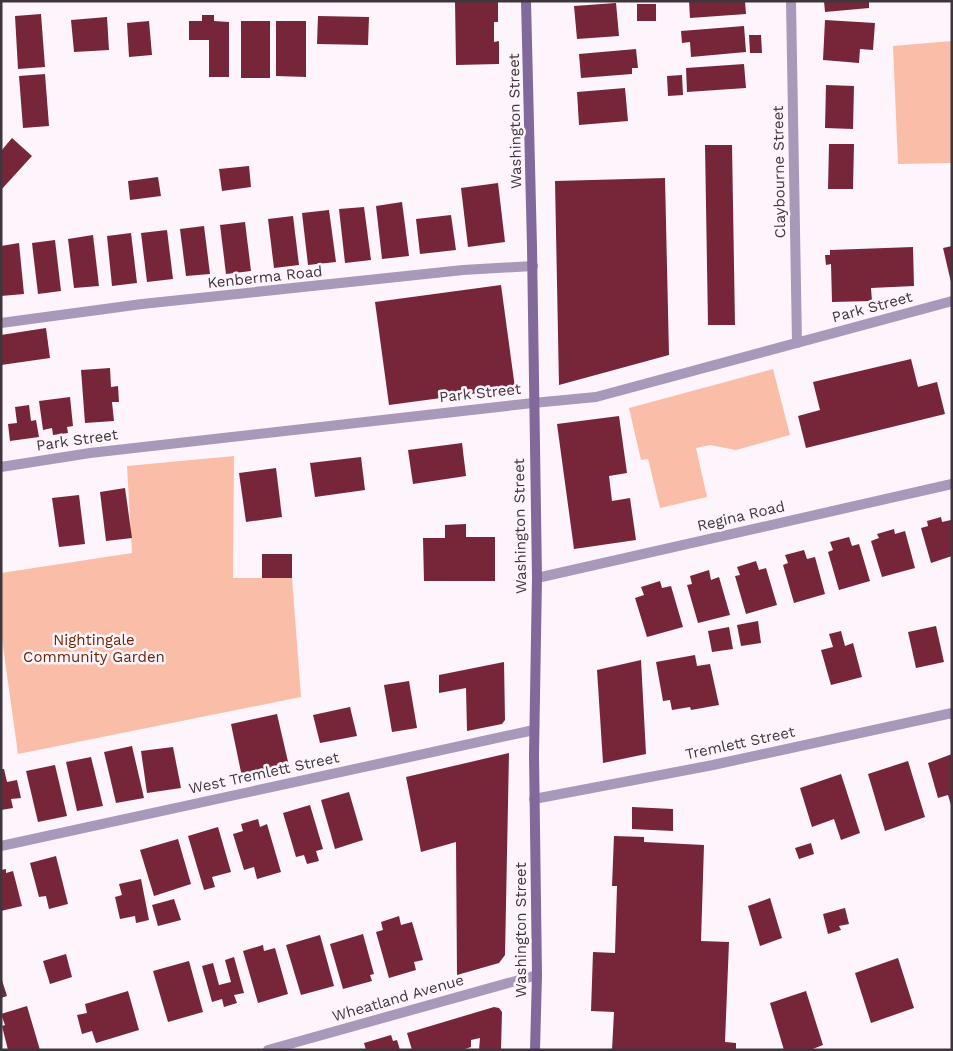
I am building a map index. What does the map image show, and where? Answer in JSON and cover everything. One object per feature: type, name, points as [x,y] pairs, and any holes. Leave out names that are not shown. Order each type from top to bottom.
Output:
[{"type":"main road","name":"Washington Street","points":[[526,1],[533,266],[533,403],[537,578],[534,730],[537,975],[534,1050]]},
{"type":"street","name":"Claybourne Street","points":[[791,1],[797,343]]},
{"type":"street","name":"Kenberma Road","points":[[1,323],[142,304],[296,290],[464,270],[533,266]]},
{"type":"street","name":"Park Street","points":[[1,467],[128,448],[596,397],[952,301]]},
{"type":"street","name":"Regina Road","points":[[537,578],[952,484]]},
{"type":"street","name":"Tremlett Street","points":[[534,799],[713,764],[952,713]]},
{"type":"street","name":"West Tremlett Street","points":[[1,846],[534,730]]},
{"type":"street","name":"Wheatland Avenue","points":[[268,1050],[537,975]]},
{"type":"green space","points":[[952,41],[952,163],[898,164],[893,46]]},
{"type":"green space","points":[[773,369],[790,435],[736,450],[710,445],[696,448],[707,497],[660,508],[648,459],[641,460],[629,408]]},
{"type":"green space","name":"Nightingale Community Garden","points":[[234,456],[233,578],[292,578],[301,697],[18,754],[1,632],[1,573],[132,553],[127,466]]},
{"type":"building","points":[[455,1],[498,1],[498,22],[494,22],[494,42],[499,41],[499,64],[456,65]]},
{"type":"building","points":[[689,1],[745,1],[746,14],[690,18]]},
{"type":"building","points":[[824,1],[869,1],[869,8],[825,12]]},
{"type":"building","points":[[616,3],[619,36],[577,39],[574,6]]},
{"type":"building","points":[[637,4],[656,4],[656,21],[637,21]]},
{"type":"building","points":[[41,14],[45,67],[18,69],[15,16]]},
{"type":"building","points":[[202,15],[214,15],[214,21],[229,22],[229,77],[209,77],[209,40],[189,40],[189,21],[202,21]]},
{"type":"building","points":[[318,16],[369,17],[368,45],[317,44]]},
{"type":"building","points":[[107,17],[109,50],[74,52],[71,20]]},
{"type":"building","points":[[825,20],[875,23],[873,50],[860,49],[859,63],[823,60]]},
{"type":"building","points":[[149,21],[152,55],[129,57],[127,23]]},
{"type":"building","points":[[241,21],[270,21],[270,78],[241,78]]},
{"type":"building","points":[[276,21],[306,21],[306,77],[276,76]]},
{"type":"building","points":[[744,26],[746,52],[691,57],[690,42],[682,43],[681,31]]},
{"type":"building","points":[[749,35],[761,35],[762,53],[750,53]]},
{"type":"building","points":[[636,49],[638,68],[632,68],[632,74],[581,78],[579,54]]},
{"type":"building","points":[[744,64],[746,88],[687,92],[686,68]]},
{"type":"building","points":[[45,74],[49,126],[23,128],[19,76]]},
{"type":"building","points":[[682,75],[683,95],[668,96],[667,76]]},
{"type":"building","points":[[826,85],[854,86],[853,129],[825,128]]},
{"type":"building","points":[[625,88],[628,121],[579,125],[577,92]]},
{"type":"building","points":[[12,138],[32,156],[1,190],[1,151]]},
{"type":"building","points":[[829,144],[854,144],[853,189],[828,189]]},
{"type":"building","points":[[705,145],[732,145],[735,325],[708,325]]},
{"type":"building","points":[[249,166],[251,187],[222,191],[219,169]]},
{"type":"building","points":[[158,177],[161,196],[130,200],[128,181]]},
{"type":"building","points":[[665,178],[669,355],[559,385],[555,181]]},
{"type":"building","points":[[498,183],[505,242],[468,247],[461,188]]},
{"type":"building","points":[[402,202],[409,256],[382,259],[376,206]]},
{"type":"building","points":[[364,207],[371,260],[345,263],[339,209]]},
{"type":"building","points":[[329,210],[336,262],[308,265],[302,213]]},
{"type":"building","points":[[451,215],[456,250],[420,254],[416,219]]},
{"type":"building","points":[[293,216],[299,265],[274,268],[268,219]]},
{"type":"building","points":[[245,222],[251,271],[226,274],[220,225]]},
{"type":"building","points":[[204,226],[210,274],[186,276],[180,229]]},
{"type":"building","points":[[167,230],[173,279],[147,282],[141,233]]},
{"type":"building","points":[[131,233],[137,283],[112,286],[107,236]]},
{"type":"building","points":[[93,235],[99,286],[74,288],[68,239]]},
{"type":"building","points":[[55,240],[61,291],[38,294],[32,243]]},
{"type":"building","points":[[19,243],[24,294],[1,296],[1,246]]},
{"type":"building","points":[[952,246],[952,282],[951,282],[943,248]]},
{"type":"building","points":[[913,247],[914,286],[871,288],[872,301],[832,302],[831,264],[826,265],[825,255],[830,255],[830,250]]},
{"type":"building","points":[[501,285],[515,388],[389,405],[375,302]]},
{"type":"building","points":[[46,328],[50,358],[1,365],[1,335]]},
{"type":"building","points":[[911,359],[918,387],[937,382],[945,414],[806,448],[798,416],[820,410],[813,382]]},
{"type":"building","points":[[110,368],[111,387],[118,386],[119,402],[112,402],[114,421],[85,423],[81,370]]},
{"type":"building","points":[[70,397],[73,426],[67,427],[68,433],[53,435],[52,428],[43,430],[39,401]]},
{"type":"building","points":[[29,405],[31,421],[36,420],[39,437],[10,441],[8,424],[17,423],[15,407]]},
{"type":"building","points":[[619,416],[627,473],[609,476],[612,501],[630,498],[636,540],[574,549],[557,424]]},
{"type":"building","points":[[462,443],[466,476],[413,484],[408,450]]},
{"type":"building","points":[[361,457],[365,490],[315,497],[310,463]]},
{"type":"building","points":[[276,468],[282,517],[246,522],[239,473]]},
{"type":"building","points":[[125,488],[132,538],[106,541],[100,492]]},
{"type":"building","points":[[79,495],[85,544],[59,547],[52,498]]},
{"type":"building","points":[[941,517],[942,522],[951,520],[952,556],[931,563],[921,528],[928,526],[927,521]]},
{"type":"building","points":[[466,524],[466,537],[495,537],[495,581],[424,581],[423,538],[445,538],[445,525]]},
{"type":"building","points":[[894,529],[895,534],[905,531],[915,568],[882,577],[871,541],[879,538],[877,534]]},
{"type":"building","points":[[849,537],[852,546],[859,544],[870,581],[839,590],[828,552],[833,550],[830,542]]},
{"type":"building","points":[[804,550],[807,559],[815,557],[825,594],[794,603],[783,565],[788,563],[785,555]]},
{"type":"building","points":[[262,554],[292,554],[292,578],[262,578]]},
{"type":"building","points":[[756,561],[759,570],[766,568],[777,605],[746,614],[735,576],[740,575],[737,567]]},
{"type":"building","points":[[709,570],[711,580],[719,577],[730,615],[698,623],[687,585],[692,584],[690,576]]},
{"type":"building","points":[[660,581],[662,588],[671,586],[683,627],[647,637],[635,598],[644,595],[641,587]]},
{"type":"building","points":[[758,621],[761,643],[741,646],[737,625]]},
{"type":"building","points":[[936,626],[944,662],[916,668],[908,632]]},
{"type":"building","points":[[729,627],[733,649],[712,652],[708,631]]},
{"type":"building","points":[[841,631],[845,646],[853,643],[862,677],[831,685],[821,650],[833,647],[829,634]]},
{"type":"building","points":[[695,655],[697,666],[710,664],[719,705],[691,710],[690,707],[672,710],[670,700],[663,701],[656,662]]},
{"type":"building","points":[[641,660],[646,754],[603,763],[597,670]]},
{"type":"building","points":[[504,662],[505,720],[502,724],[467,731],[466,688],[439,693],[439,675]]},
{"type":"building","points":[[409,681],[417,728],[392,732],[384,685]]},
{"type":"building","points":[[350,707],[357,736],[320,743],[313,715]]},
{"type":"building","points":[[277,714],[289,766],[242,777],[231,724]]},
{"type":"building","points":[[132,746],[144,798],[116,803],[104,752]]},
{"type":"building","points":[[173,747],[181,788],[147,793],[141,751]]},
{"type":"building","points":[[509,753],[505,955],[499,963],[457,975],[456,842],[421,852],[406,777]]},
{"type":"building","points":[[952,754],[951,805],[948,795],[938,798],[928,763]]},
{"type":"building","points":[[91,757],[103,806],[77,811],[66,762]]},
{"type":"building","points":[[908,761],[925,817],[885,831],[868,774]]},
{"type":"building","points":[[55,765],[67,816],[38,822],[26,771]]},
{"type":"building","points":[[1,769],[4,769],[7,782],[17,780],[21,798],[11,799],[13,808],[1,810]]},
{"type":"building","points":[[841,774],[860,833],[841,840],[834,819],[812,827],[800,788]]},
{"type":"building","points":[[349,792],[363,840],[335,849],[321,800]]},
{"type":"building","points":[[310,805],[323,849],[316,851],[319,861],[307,864],[304,855],[296,857],[283,813]]},
{"type":"building","points":[[632,807],[673,809],[673,831],[632,829]]},
{"type":"building","points":[[258,819],[260,827],[267,824],[281,872],[257,879],[254,867],[244,870],[233,834],[243,831],[241,824]]},
{"type":"building","points":[[218,827],[231,872],[212,877],[215,887],[204,890],[188,836]]},
{"type":"building","points":[[614,836],[644,837],[644,842],[704,845],[701,941],[729,942],[725,1042],[736,1043],[736,1050],[612,1050],[614,1012],[591,1011],[593,952],[615,953],[617,886],[612,886]]},
{"type":"building","points":[[178,839],[191,884],[154,896],[140,850]]},
{"type":"building","points":[[811,843],[814,854],[799,859],[795,848]]},
{"type":"building","points":[[56,856],[68,904],[49,909],[46,896],[39,897],[30,863]]},
{"type":"building","points":[[6,869],[6,873],[13,871],[22,906],[1,911],[1,870]]},
{"type":"building","points":[[141,879],[149,920],[136,923],[135,916],[120,919],[115,897],[122,895],[119,884]]},
{"type":"building","points":[[770,898],[782,938],[760,946],[748,906]]},
{"type":"building","points":[[174,899],[181,920],[158,926],[152,905]]},
{"type":"building","points":[[845,908],[849,924],[839,926],[841,930],[828,934],[823,914]]},
{"type":"building","points":[[399,916],[401,925],[412,922],[423,960],[414,962],[416,970],[389,978],[376,932],[383,930],[381,922]]},
{"type":"building","points":[[363,934],[374,974],[370,975],[372,981],[343,989],[330,944]]},
{"type":"building","points":[[320,935],[334,986],[301,995],[286,945]]},
{"type":"building","points":[[263,945],[264,951],[275,948],[288,994],[258,1003],[243,951]]},
{"type":"building","points":[[66,954],[72,977],[50,984],[43,961]]},
{"type":"building","points":[[234,957],[244,993],[234,995],[237,1003],[224,1007],[222,999],[212,1002],[202,966],[213,963],[219,985],[231,982],[225,960]]},
{"type":"building","points":[[898,958],[914,1008],[871,1023],[855,973]]},
{"type":"building","points":[[189,961],[203,1012],[168,1022],[153,971]]},
{"type":"building","points":[[1,977],[7,996],[1,998]]},
{"type":"building","points":[[128,991],[139,1030],[96,1043],[92,1031],[82,1034],[77,1015],[87,1013],[85,1004]]},
{"type":"building","points":[[806,991],[823,1045],[810,1050],[784,1050],[770,1003]]},
{"type":"building","points":[[27,1006],[40,1050],[8,1050],[2,1026],[5,1025],[1,1014]]},
{"type":"building","points":[[494,1007],[499,1008],[502,1012],[501,1050],[479,1050],[480,1038],[471,1040],[471,1047],[462,1050],[412,1050],[407,1033]]},
{"type":"building","points":[[391,1035],[393,1041],[397,1040],[400,1050],[366,1050],[364,1043]]}]
